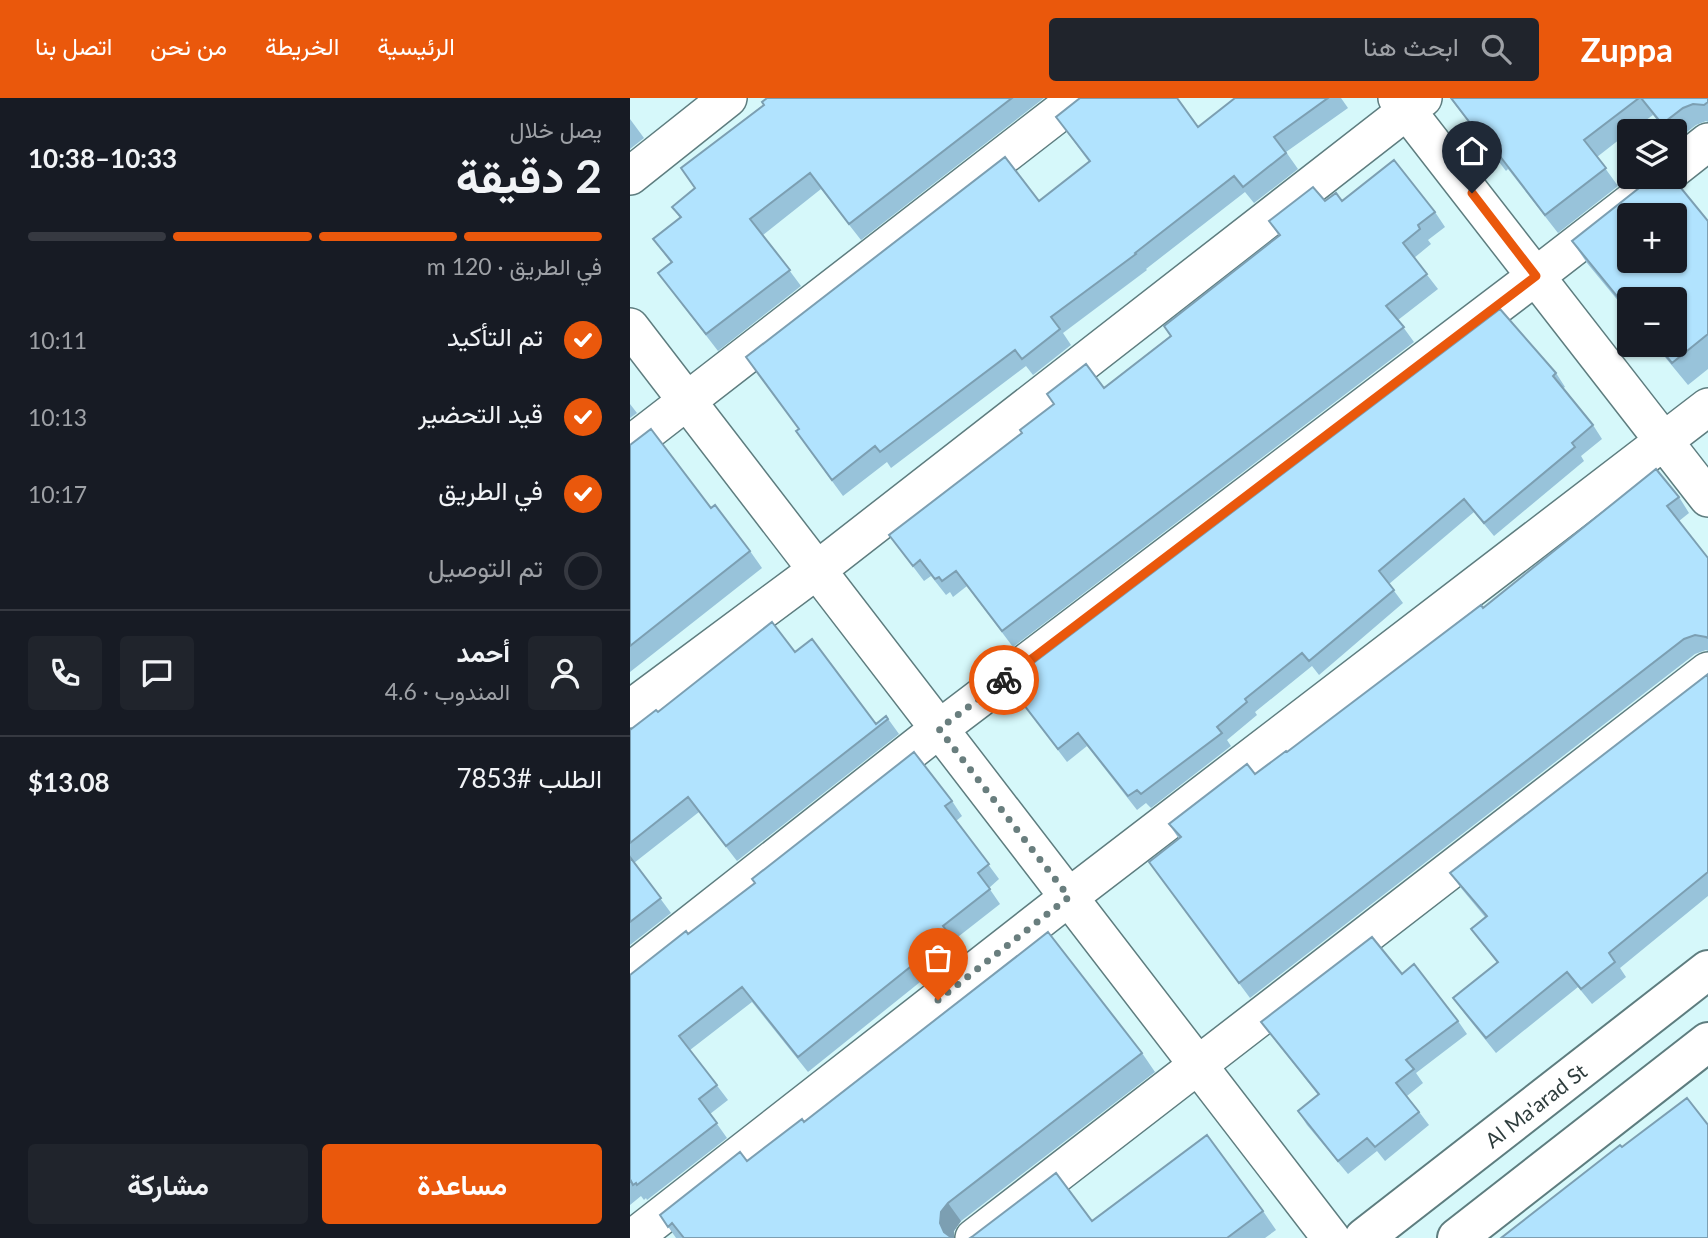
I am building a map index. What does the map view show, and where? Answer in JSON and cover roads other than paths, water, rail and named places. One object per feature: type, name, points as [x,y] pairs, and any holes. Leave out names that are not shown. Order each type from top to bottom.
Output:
[{"type":"main road","name":"Al Ma'arad St","points":[[1364,1238],[1708,970]]},
{"type":"main road","points":[[1457,1238],[1708,1042]]},
{"type":"street","points":[[630,176],[728,98]]},
{"type":"street","points":[[630,445],[1078,98]]},
{"type":"street","points":[[630,709],[817,570],[1409,102],[1536,276],[1708,498]]},
{"type":"street","points":[[1687,159],[1708,142]]},
{"type":"street","points":[[630,972],[939,729],[1648,189]]},
{"type":"street","points":[[630,327],[1331,1238]]},
{"type":"street","points":[[634,1238],[1069,897],[1708,407]]},
{"type":"street","points":[[974,1238],[1708,671]]}]
